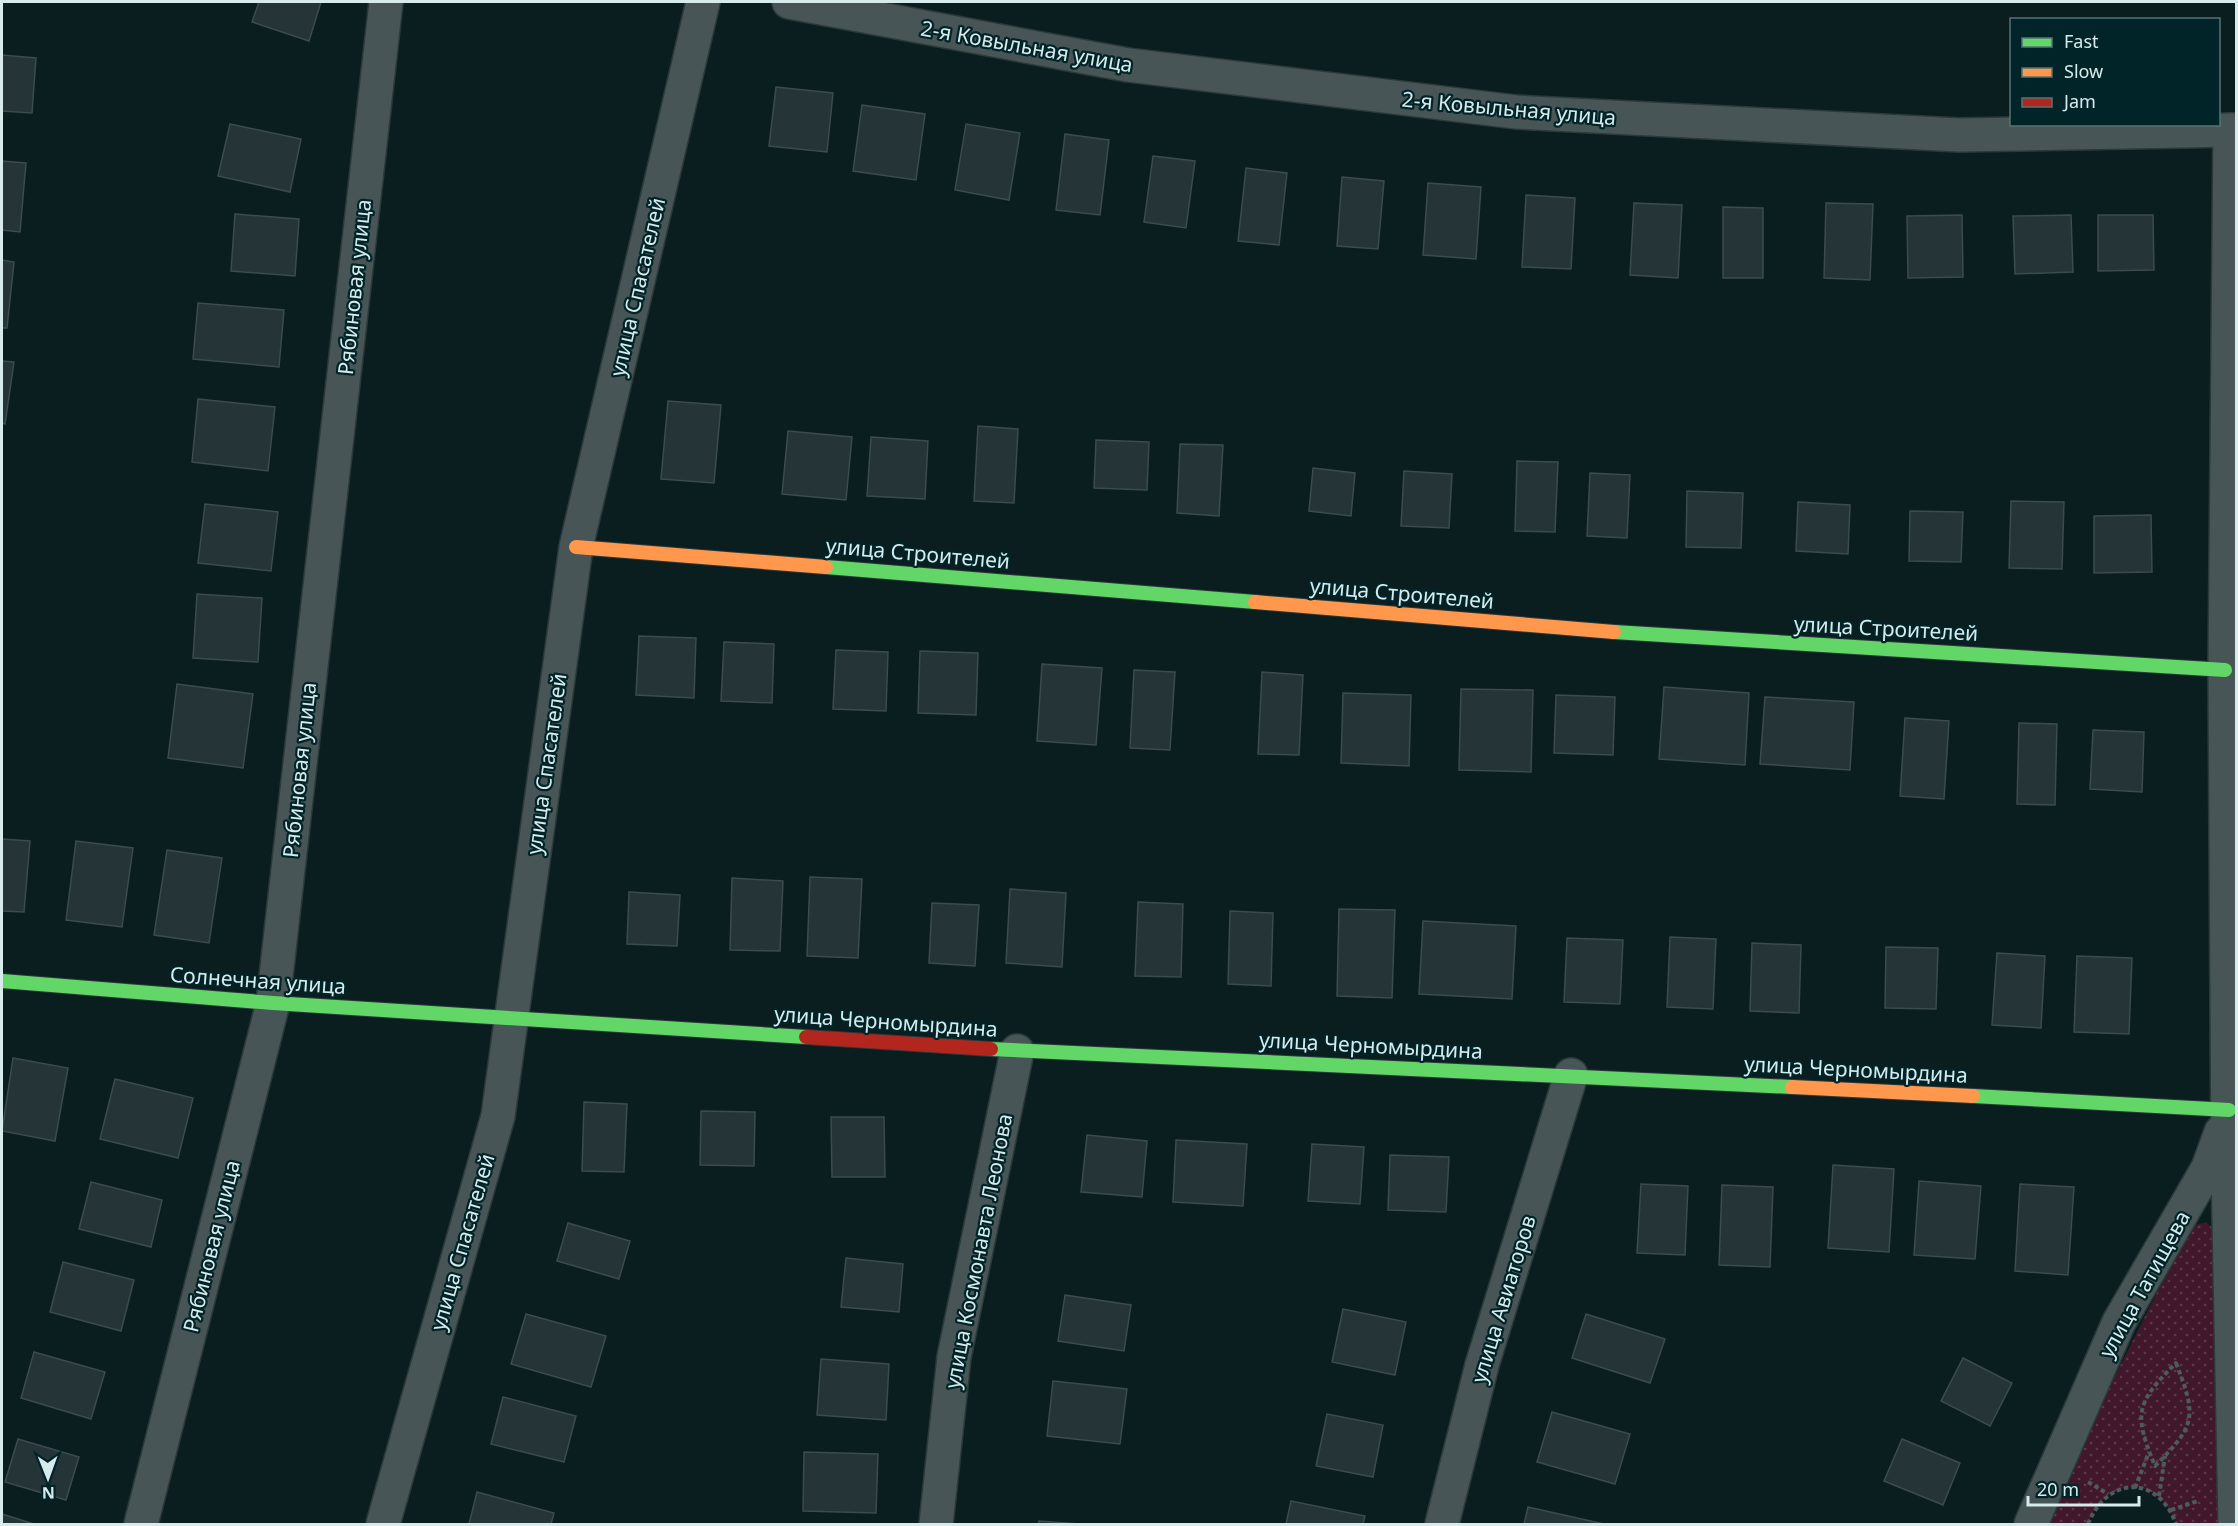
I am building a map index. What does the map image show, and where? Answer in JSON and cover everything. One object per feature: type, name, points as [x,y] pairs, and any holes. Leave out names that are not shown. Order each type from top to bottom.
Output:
[{"type":"street","name":"Рябиновая улица","points":[[141,1524],[273,1003],[386,2]]},
{"type":"street","name":"улица Спасателей","points":[[383,1524],[498,1116],[576,547],[703,2]]},
{"type":"street","name":"2-я Ковыльная улица","points":[[789,2],[1128,65],[1516,112],[1959,135],[2233,130]]},
{"type":"street","name":"улица Татищева","points":[[2233,130],[2225,670],[2235,1524]]},
{"type":"street","name":"улица Строителей","points":[[576,547],[1653,635],[2225,670]]},
{"type":"street","name":"Солнечная улица","points":[[2,981],[273,1003],[511,1018]]},
{"type":"street","name":"улица Черномырдина","points":[[511,1018],[1017,1051],[1571,1075],[2229,1110]]},
{"type":"street","name":"улица Космонавта Леонова","points":[[936,1524],[954,1357],[1017,1051]]},
{"type":"street","name":"улица Авиаторов","points":[[1442,1524],[1482,1365],[1571,1075]]},
{"type":"street","name":"улица Татищева","points":[[2031,1524],[2119,1322],[2208,1168],[2229,1110]]},
{"type":"path","points":[[2176,1363],[2190,1400],[2189,1424],[2165,1456],[2154,1466],[2144,1439],[2140,1412],[2151,1388],[2176,1363]]},
{"type":"path","points":[[2135,1488],[2149,1452]]},
{"type":"path","points":[[2159,1496],[2165,1456]]},
{"type":"path","points":[[2088,1524],[2095,1507],[2108,1494],[2125,1488],[2135,1488],[2159,1496],[2170,1510],[2176,1524]]},
{"type":"shaded area","points":[[2206,1222],[2219,1234],[2223,1524],[2176,1524],[2168,1508],[2157,1496],[2145,1489],[2132,1487],[2119,1490],[2107,1497],[2096,1508],[2088,1524],[2049,1524],[2066,1473],[2175,1257],[2192,1226]]},
{"type":"building","points":[[259,2],[321,2],[309,41],[252,22]]},
{"type":"building","points":[[2,55],[36,58],[32,113],[2,111]]},
{"type":"building","points":[[776,87],[833,93],[827,152],[769,146]]},
{"type":"building","points":[[862,105],[925,114],[916,180],[853,171]]},
{"type":"building","points":[[230,124],[301,139],[290,192],[218,176]]},
{"type":"building","points":[[966,124],[1020,133],[1009,200],[955,190]]},
{"type":"building","points":[[1065,134],[1109,140],[1100,215],[1056,210]]},
{"type":"building","points":[[1153,156],[1195,161],[1186,228],[1144,222]]},
{"type":"building","points":[[2,161],[26,163],[20,232],[2,230]]},
{"type":"building","points":[[1246,168],[1287,173],[1279,245],[1238,241]]},
{"type":"building","points":[[1342,177],[1384,181],[1378,249],[1337,246]]},
{"type":"building","points":[[1428,183],[1481,187],[1476,259],[1423,255]]},
{"type":"building","points":[[1526,195],[1575,198],[1571,269],[1522,267]]},
{"type":"building","points":[[1634,203],[1682,205],[1678,278],[1630,275]]},
{"type":"building","points":[[1826,203],[1873,204],[1870,280],[1824,278]]},
{"type":"building","points":[[1723,207],[1763,208],[1763,278],[1723,278]]},
{"type":"building","points":[[235,214],[299,219],[295,276],[231,271]]},
{"type":"building","points":[[1962,215],[1963,277],[1908,278],[1907,216]]},
{"type":"building","points":[[2071,215],[2073,272],[2015,274],[2013,216]]},
{"type":"building","points":[[2098,215],[2153,215],[2154,270],[2098,271]]},
{"type":"building","points":[[2,260],[14,262],[7,328],[2,328]]},
{"type":"building","points":[[198,303],[284,310],[279,367],[193,359]]},
{"type":"building","points":[[2,361],[14,362],[5,424],[2,423]]},
{"type":"building","points":[[198,399],[275,407],[268,471],[192,462]]},
{"type":"building","points":[[668,401],[721,405],[714,483],[661,479]]},
{"type":"building","points":[[978,426],[1018,429],[1014,503],[974,501]]},
{"type":"building","points":[[788,431],[852,437],[846,500],[782,494]]},
{"type":"building","points":[[871,437],[928,441],[925,499],[867,496]]},
{"type":"building","points":[[1096,440],[1149,442],[1147,490],[1094,488]]},
{"type":"building","points":[[1180,444],[1223,445],[1219,516],[1177,513]]},
{"type":"building","points":[[1517,461],[1558,462],[1555,532],[1515,531]]},
{"type":"building","points":[[1313,468],[1355,473],[1351,516],[1309,511]]},
{"type":"building","points":[[1404,471],[1452,474],[1449,528],[1401,526]]},
{"type":"building","points":[[1590,473],[1630,475],[1627,538],[1587,536]]},
{"type":"building","points":[[1687,491],[1743,493],[1741,548],[1686,547]]},
{"type":"building","points":[[2011,501],[2064,502],[2062,569],[2009,568]]},
{"type":"building","points":[[1798,502],[1850,505],[1848,554],[1796,551]]},
{"type":"building","points":[[205,504],[278,512],[271,571],[198,563]]},
{"type":"building","points":[[1910,511],[1963,512],[1961,562],[1909,561]]},
{"type":"building","points":[[2151,515],[2152,572],[2094,573],[2094,516]]},
{"type":"building","points":[[197,594],[262,598],[258,662],[193,658]]},
{"type":"building","points":[[639,636],[696,638],[694,698],[636,695]]},
{"type":"building","points":[[724,642],[774,644],[772,703],[721,701]]},
{"type":"building","points":[[836,650],[888,652],[886,711],[833,709]]},
{"type":"building","points":[[920,651],[978,653],[976,715],[918,713]]},
{"type":"building","points":[[1042,664],[1102,668],[1096,745],[1037,741]]},
{"type":"building","points":[[1134,670],[1175,672],[1170,750],[1130,748]]},
{"type":"building","points":[[1262,672],[1303,675],[1299,755],[1258,754]]},
{"type":"building","points":[[177,684],[253,694],[243,768],[168,758]]},
{"type":"building","points":[[1664,687],[1749,693],[1745,765],[1659,759]]},
{"type":"building","points":[[1461,689],[1533,690],[1531,772],[1459,770]]},
{"type":"building","points":[[1343,693],[1411,695],[1409,766],[1341,763]]},
{"type":"building","points":[[1556,695],[1615,697],[1613,755],[1554,753]]},
{"type":"building","points":[[1765,697],[1854,702],[1850,770],[1760,764]]},
{"type":"building","points":[[1905,718],[1949,721],[1944,799],[1900,796]]},
{"type":"building","points":[[2019,723],[2057,724],[2055,805],[2017,804]]},
{"type":"building","points":[[2093,730],[2144,732],[2142,792],[2090,789]]},
{"type":"building","points":[[2,839],[30,841],[24,912],[2,911]]},
{"type":"building","points":[[76,841],[133,848],[122,927],[66,920]]},
{"type":"building","points":[[167,850],[222,858],[209,943],[154,935]]},
{"type":"building","points":[[810,877],[862,879],[858,958],[807,956]]},
{"type":"building","points":[[732,878],[783,881],[780,951],[730,950]]},
{"type":"building","points":[[1010,889],[1066,893],[1062,967],[1006,963]]},
{"type":"building","points":[[629,892],[680,895],[677,946],[627,944]]},
{"type":"building","points":[[1138,902],[1183,904],[1181,977],[1135,976]]},
{"type":"building","points":[[932,903],[979,905],[975,966],[929,963]]},
{"type":"building","points":[[1339,909],[1395,910],[1392,998],[1337,996]]},
{"type":"building","points":[[1230,911],[1273,913],[1271,986],[1228,984]]},
{"type":"building","points":[[1423,921],[1516,926],[1512,999],[1419,994]]},
{"type":"building","points":[[1670,937],[1716,939],[1713,1009],[1667,1007]]},
{"type":"building","points":[[1567,938],[1623,940],[1620,1004],[1564,1002]]},
{"type":"building","points":[[1752,943],[1801,945],[1799,1013],[1750,1011]]},
{"type":"building","points":[[1886,947],[1938,948],[1936,1009],[1885,1008]]},
{"type":"building","points":[[1997,953],[2045,956],[2041,1028],[1992,1025]]},
{"type":"building","points":[[2077,956],[2132,958],[2129,1034],[2074,1032]]},
{"type":"building","points":[[13,1058],[68,1068],[55,1141],[2,1131]]},
{"type":"building","points":[[115,1079],[193,1098],[178,1158],[100,1139]]},
{"type":"building","points":[[584,1102],[627,1104],[624,1172],[582,1171]]},
{"type":"building","points":[[701,1111],[755,1112],[754,1166],[700,1165]]},
{"type":"building","points":[[831,1117],[884,1117],[885,1177],[832,1177]]},
{"type":"building","points":[[1087,1135],[1147,1141],[1142,1197],[1081,1192]]},
{"type":"building","points":[[1176,1140],[1247,1144],[1243,1206],[1173,1202]]},
{"type":"building","points":[[1312,1144],[1364,1147],[1360,1204],[1308,1201]]},
{"type":"building","points":[[1390,1155],[1449,1157],[1446,1212],[1388,1210]]},
{"type":"building","points":[[1833,1165],[1894,1169],[1889,1252],[1828,1248]]},
{"type":"building","points":[[1919,1181],[1981,1186],[1975,1259],[1914,1255]]},
{"type":"building","points":[[91,1182],[162,1200],[151,1247],[79,1229]]},
{"type":"building","points":[[1641,1184],[1688,1186],[1685,1255],[1637,1253]]},
{"type":"building","points":[[2020,1184],[2074,1187],[2068,1275],[2015,1271]]},
{"type":"building","points":[[1722,1185],[1773,1187],[1770,1267],[1719,1265]]},
{"type":"building","points":[[568,1223],[630,1241],[619,1279],[557,1261]]},
{"type":"building","points":[[846,1258],[903,1264],[899,1312],[841,1307]]},
{"type":"building","points":[[63,1262],[134,1280],[121,1331],[50,1312]]},
{"type":"building","points":[[1065,1295],[1131,1305],[1124,1351],[1058,1341]]},
{"type":"building","points":[[1343,1309],[1406,1322],[1395,1375],[1332,1362]]},
{"type":"building","points":[[526,1314],[606,1336],[591,1387],[511,1364]]},
{"type":"building","points":[[1586,1314],[1665,1339],[1650,1383],[1572,1358]]},
{"type":"building","points":[[34,1352],[105,1372],[91,1419],[21,1398]]},
{"type":"building","points":[[1963,1358],[2012,1383],[1990,1426],[1941,1401]]},
{"type":"building","points":[[821,1359],[889,1364],[886,1420],[817,1415]]},
{"type":"building","points":[[1053,1381],[1127,1389],[1120,1444],[1047,1436]]},
{"type":"building","points":[[503,1397],[576,1416],[564,1462],[491,1444]]},
{"type":"building","points":[[1552,1412],[1630,1434],[1615,1484],[1537,1462]]},
{"type":"building","points":[[1327,1414],[1383,1425],[1373,1477],[1316,1466]]},
{"type":"building","points":[[18,1439],[79,1457],[66,1500],[5,1482]]},
{"type":"building","points":[[1902,1439],[1960,1463],[1943,1505],[1884,1481]]},
{"type":"building","points":[[804,1452],[878,1454],[876,1513],[803,1511]]},
{"type":"building","points":[[477,1492],[554,1513],[551,1524],[469,1524]]},
{"type":"building","points":[[1291,1501],[1365,1516],[1363,1524],[1286,1524]]},
{"type":"building","points":[[1528,1507],[1604,1524],[1524,1524]]},
{"type":"building","points":[[2,1514],[34,1524],[2,1524]]},
{"type":"building","points":[[1039,1521],[1080,1524],[1038,1524]]},
{"type":"traffic: fast","points":[[826,567],[1255,602]]},
{"type":"traffic: fast","points":[[1614,632],[2225,670]]},
{"type":"traffic: fast","points":[[2,981],[273,1003],[806,1037]]},
{"type":"traffic: fast","points":[[991,1049],[1792,1087]]},
{"type":"traffic: fast","points":[[1973,1096],[2229,1110]]},
{"type":"traffic: slow","points":[[576,547],[826,567]]},
{"type":"traffic: slow","points":[[1255,602],[1614,632]]},
{"type":"traffic: slow","points":[[1792,1087],[1973,1096]]},
{"type":"traffic: jam","points":[[806,1037],[991,1049]]}]
